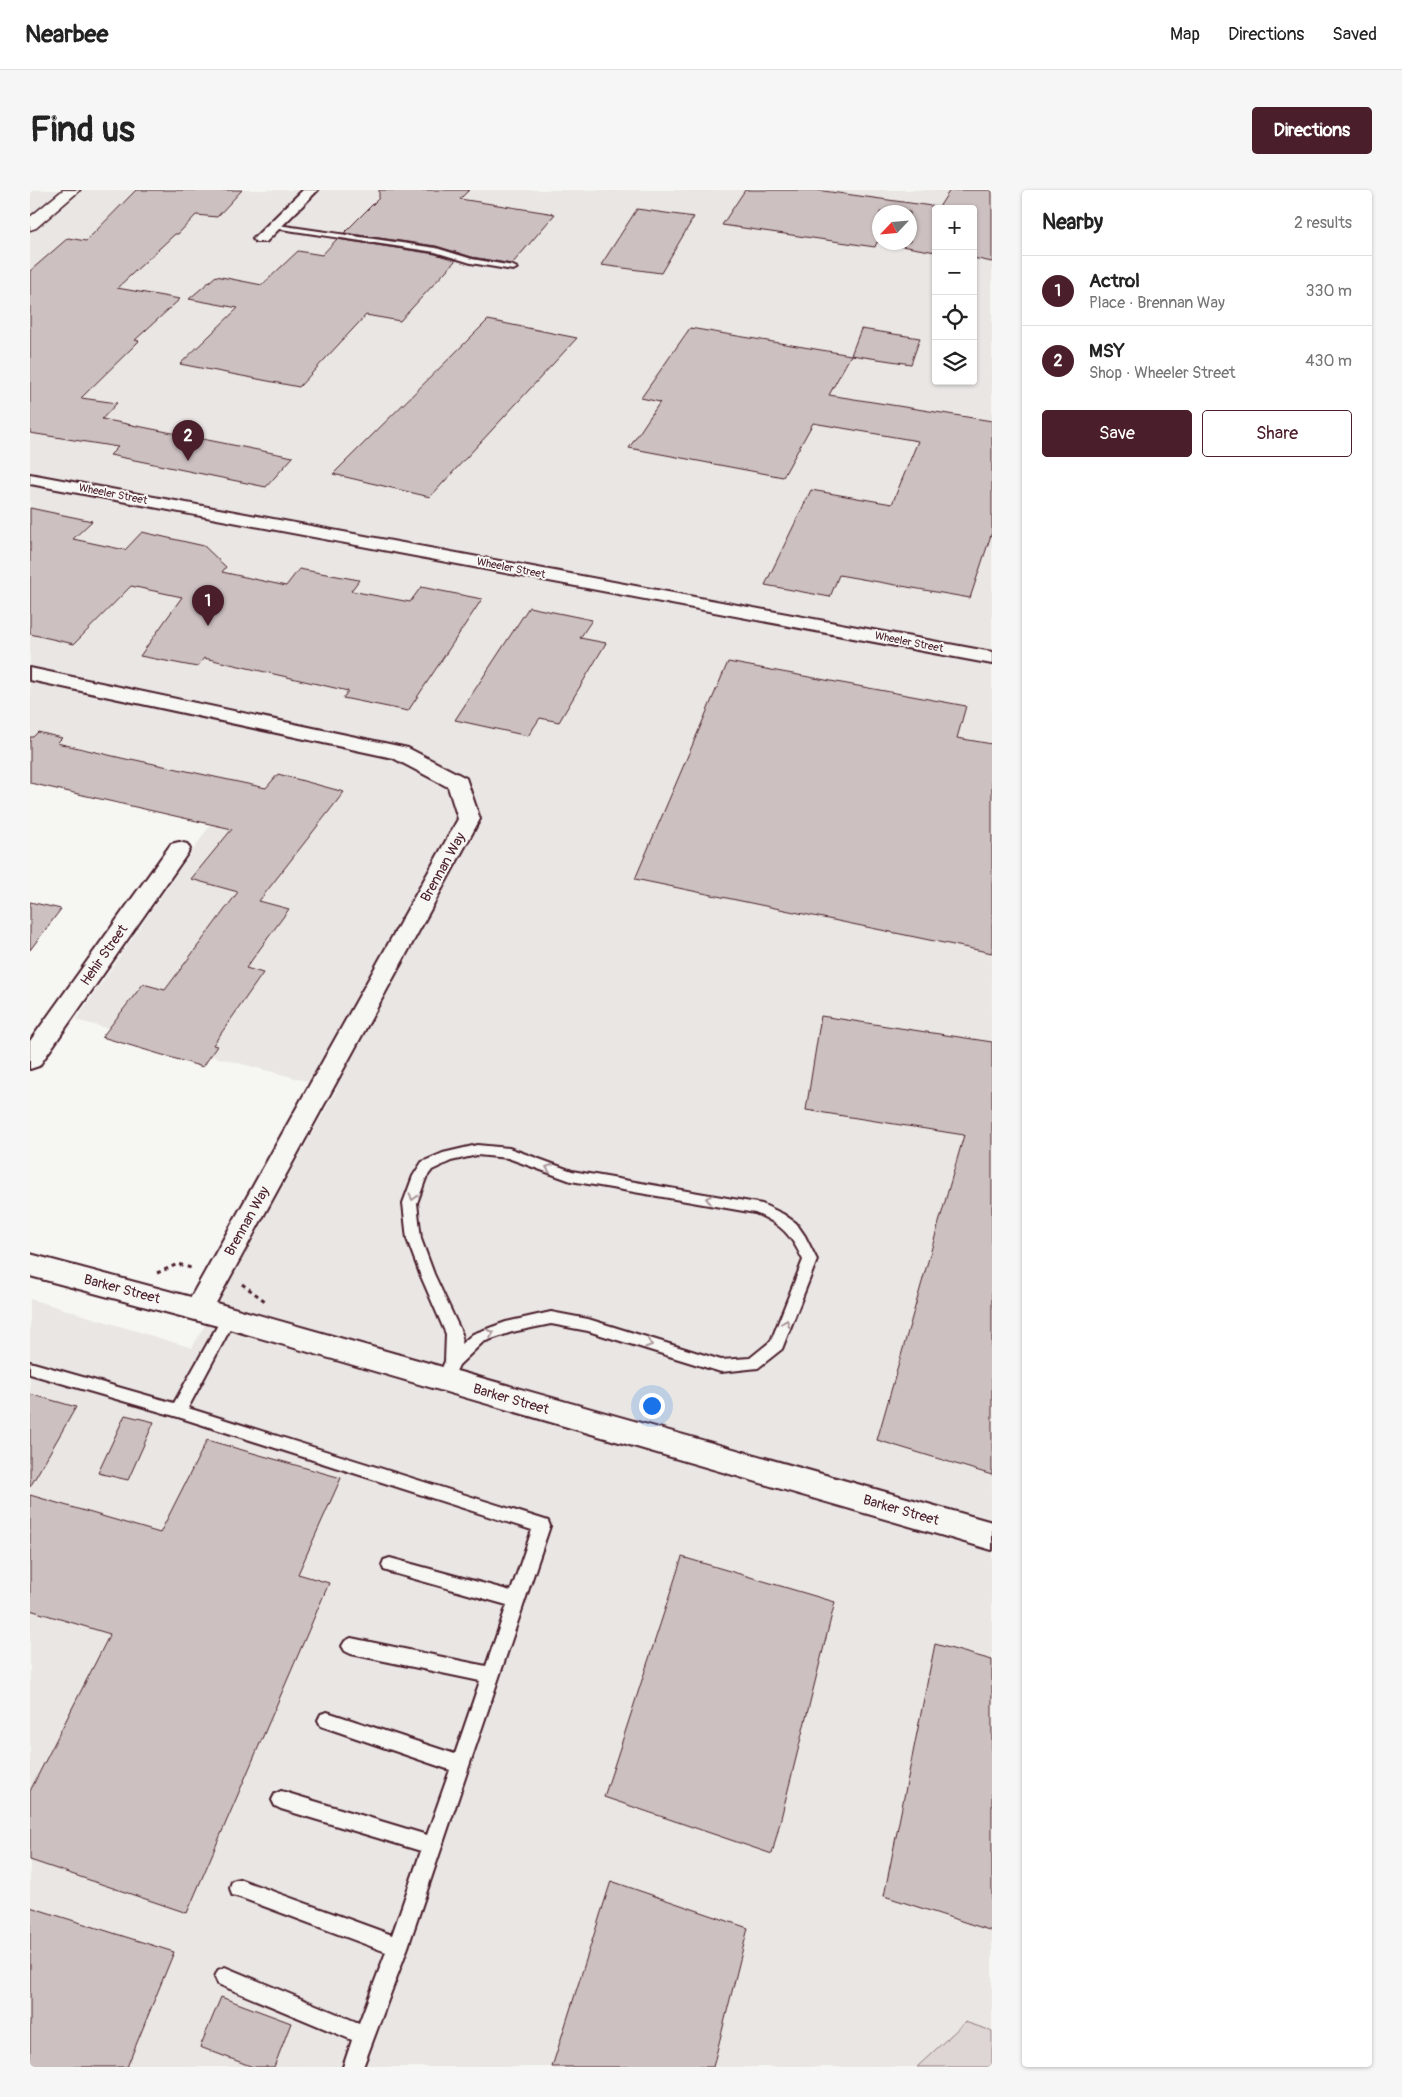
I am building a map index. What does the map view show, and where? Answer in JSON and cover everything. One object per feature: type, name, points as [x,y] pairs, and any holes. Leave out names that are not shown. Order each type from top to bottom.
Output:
[{"type":"main road","points":[[30,225],[72,190]]},
{"type":"street","points":[[261,238],[310,190]]},
{"type":"street","name":"Wheeler Street","points":[[30,478],[992,658]]},
{"type":"street","name":"Brennan Way","points":[[30,674],[400,753],[458,783],[469,819],[198,1310]]},
{"type":"street","name":"Hehir Street","points":[[30,1060],[179,850]]},
{"type":"street","name":"Barker Street","points":[[30,1265],[229,1318],[449,1370],[992,1536]]},
{"type":"lane","points":[[274,226],[436,250],[471,262],[513,268]]},
{"type":"lane","points":[[477,1150],[510,1153],[570,1176],[756,1208],[779,1217],[798,1233],[810,1260],[778,1345],[753,1364],[721,1366],[588,1325],[551,1318],[510,1326],[478,1338],[449,1370],[454,1334],[427,1274],[414,1239],[410,1203],[420,1176],[427,1166],[448,1157],[477,1150]]},
{"type":"lane","points":[[178,1411],[229,1318]]},
{"type":"lane","points":[[30,1368],[178,1411],[542,1526],[398,1947],[353,2067]]},
{"type":"lane","points":[[390,1565],[517,1600]]},
{"type":"lane","points":[[351,1646],[491,1675]]},
{"type":"lane","points":[[327,1720],[461,1765]]},
{"type":"lane","points":[[281,1800],[433,1846]]},
{"type":"lane","points":[[239,1888],[398,1947]]},
{"type":"lane","points":[[225,1977],[364,2035]]},
{"type":"shaded area","points":[[30,190],[992,190],[992,2067],[30,2067],[30,1299],[192,1348],[337,1089],[76,1020],[211,824],[30,783]]},
{"type":"shaded area","points":[[965,2022],[992,2031],[992,2067],[917,2067]]},
{"type":"building","points":[[136,190],[242,190],[217,217],[196,215],[178,234],[175,234],[117,288],[180,299],[135,340],[139,341],[81,398],[117,403],[102,419],[293,457],[266,487],[110,455],[118,447],[30,433],[30,271],[68,238],[86,241]]},
{"type":"building","points":[[379,190],[469,190],[460,199],[555,214],[512,264],[472,257],[436,246],[344,233],[379,198]]},
{"type":"building","points":[[745,190],[816,190],[932,206],[932,251],[917,249],[917,205],[872,205],[872,247],[722,225]]},
{"type":"building","points":[[950,190],[992,190],[992,262],[977,259],[977,205],[940,205]]},
{"type":"building","points":[[637,209],[694,217],[661,273],[601,265]]},
{"type":"building","points":[[337,239],[435,254],[456,260],[400,321],[366,315],[299,387],[180,364],[238,308],[189,299],[216,276],[262,285],[298,251],[322,255]]},
{"type":"building","points":[[488,320],[577,338],[430,497],[333,474]]},
{"type":"building","points":[[690,328],[851,355],[829,395],[992,421],[992,532],[970,598],[839,575],[830,597],[765,585],[811,490],[892,504],[918,441],[813,423],[783,477],[629,448],[660,402],[641,398]]},
{"type":"building","points":[[861,329],[920,338],[911,364],[851,355]]},
{"type":"building","points":[[30,508],[92,521],[73,539],[125,550],[142,532],[204,546],[226,567],[222,572],[286,586],[299,569],[359,580],[351,591],[410,602],[421,587],[482,599],[408,711],[343,698],[348,691],[204,658],[197,667],[140,656],[182,597],[131,586],[74,644],[30,634]]},
{"type":"building","points":[[529,607],[592,620],[580,638],[606,643],[559,722],[540,718],[528,736],[455,720]]},
{"type":"building","points":[[728,662],[966,706],[957,738],[992,744],[992,953],[635,879]]},
{"type":"building","points":[[38,732],[62,738],[57,743],[266,788],[278,774],[344,792],[259,901],[289,909],[246,968],[263,973],[213,1045],[217,1046],[203,1067],[102,1037],[143,984],[165,990],[238,892],[191,879],[232,829],[30,783],[30,737],[33,737]]},
{"type":"building","points":[[30,902],[61,909],[30,950]]},
{"type":"building","points":[[821,1016],[992,1042],[992,1475],[877,1440],[964,1135],[806,1110]]},
{"type":"building","points":[[30,1394],[76,1407],[30,1487]]},
{"type":"building","points":[[125,1415],[154,1422],[128,1480],[98,1473]]},
{"type":"building","points":[[207,1440],[341,1478],[298,1574],[329,1583],[187,1913],[30,1860],[30,1791],[110,1634],[30,1610],[30,1495],[160,1533]]},
{"type":"building","points":[[682,1557],[835,1602],[772,1854],[604,1797]]},
{"type":"building","points":[[935,1644],[992,1660],[992,1931],[884,1896]]},
{"type":"building","points":[[611,1881],[748,1928],[713,2067],[552,2067]]},
{"type":"building","points":[[30,1907],[174,1952],[127,2067],[30,2067]]},
{"type":"building","points":[[221,1997],[291,2023],[274,2067],[253,2067],[200,2047]]},
{"type":"place","name":"MSY","points":[[188,461]]},
{"type":"place","name":"Actrol","points":[[208,626]]}]
